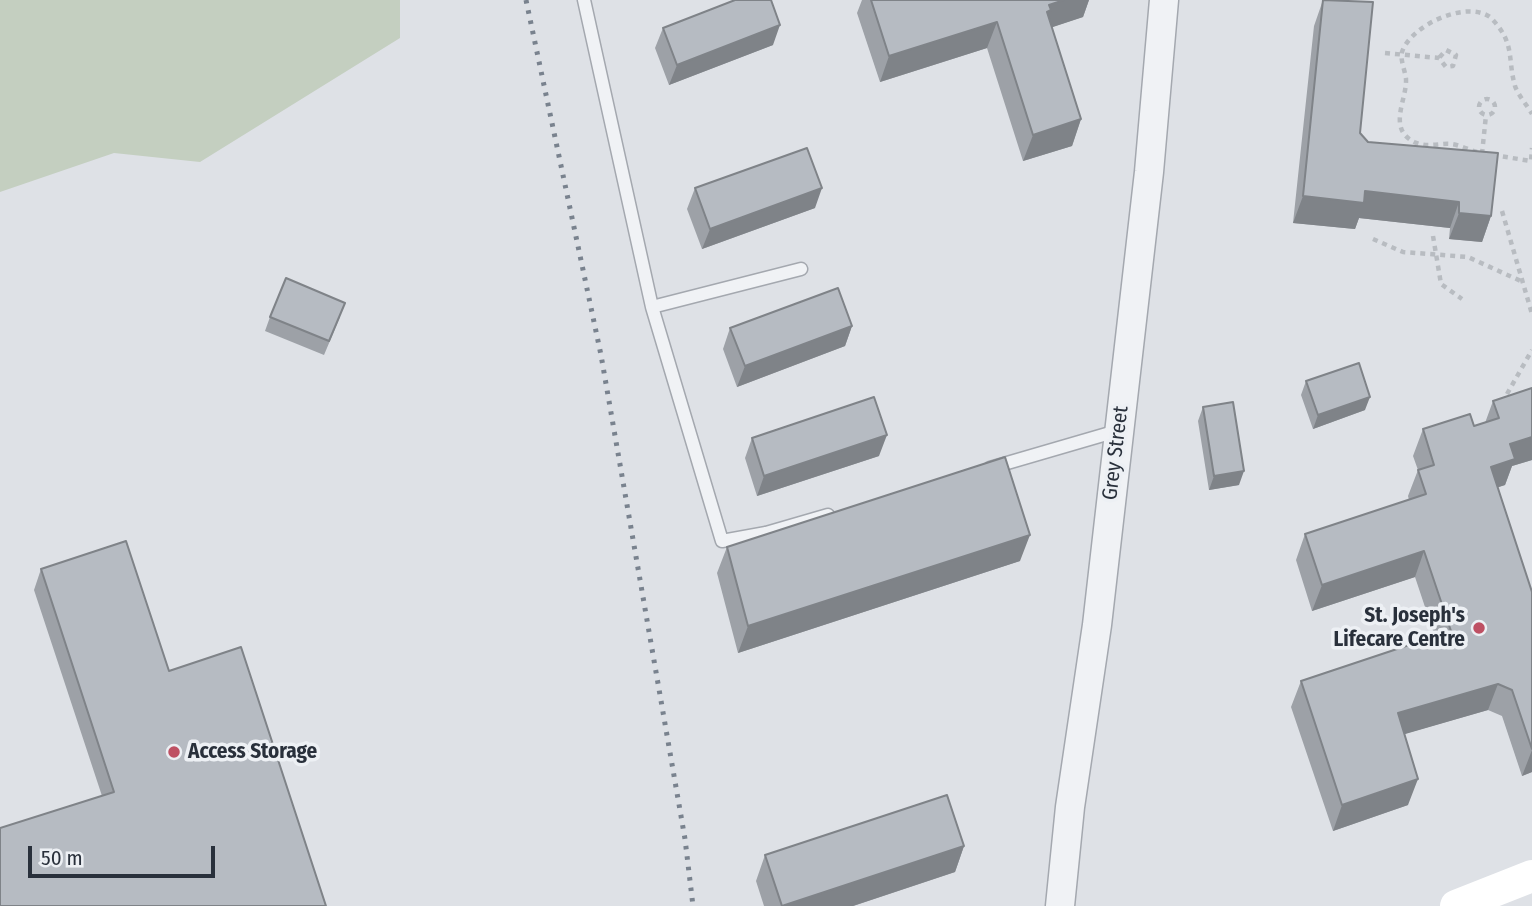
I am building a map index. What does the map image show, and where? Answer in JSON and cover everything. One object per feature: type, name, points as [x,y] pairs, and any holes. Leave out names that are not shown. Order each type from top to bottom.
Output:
[{"type":"main road","points":[[1456,906],[1532,876]]},
{"type":"street","name":"Grey Street","points":[[1060,906],[1070,807],[1097,625],[1117,431],[1149,172],[1164,0]]},
{"type":"lane","points":[[584,0],[652,307],[722,541],[766,533],[845,510]]},
{"type":"lane","points":[[652,307],[801,270]]},
{"type":"lane","points":[[976,472],[1117,431]]},
{"type":"path","points":[[1532,114],[1516,87],[1511,48],[1490,17],[1478,9],[1464,9],[1435,19],[1412,34],[1401,54],[1406,81],[1399,109],[1401,127],[1413,141],[1420,144],[1453,144],[1482,154],[1532,161],[1532,148]]},
{"type":"path","points":[[1385,52],[1439,58],[1446,67],[1452,66],[1456,55],[1446,50],[1439,58]]},
{"type":"path","points":[[1482,154],[1486,116]]},
{"type":"path","points":[[1502,211],[1532,314]]},
{"type":"path","points":[[1433,236],[1441,284],[1462,299]]},
{"type":"path","points":[[1373,239],[1404,252],[1468,257],[1523,282]]},
{"type":"path","points":[[1507,394],[1532,350]]},
{"type":"green space","points":[[0,0],[400,0],[400,38],[200,162],[114,153],[0,192]]},
{"type":"building","points":[[735,0],[771,0],[780,25],[677,65],[663,28]]},
{"type":"building","points":[[871,0],[1064,0],[1049,5],[1051,10],[1047,12],[1081,119],[1033,135],[997,22],[889,56]]},
{"type":"building","points":[[1323,0],[1373,2],[1360,133],[1368,142],[1498,153],[1491,216],[1459,213],[1459,202],[1365,191],[1364,203],[1303,196]]},
{"type":"building","points":[[807,148],[822,188],[710,229],[695,188]]},
{"type":"building","points":[[286,278],[345,303],[329,341],[270,317]]},
{"type":"building","points":[[838,288],[852,326],[745,366],[730,328]]},
{"type":"building","points":[[1359,363],[1370,397],[1318,415],[1306,381]]},
{"type":"building","name":"St. Joseph's Lifecare Centre","points":[[1532,388],[1532,437],[1510,444],[1515,459],[1491,467],[1532,592],[1532,749],[1512,690],[1498,684],[1398,713],[1418,779],[1342,805],[1301,681],[1451,631],[1424,551],[1322,585],[1305,534],[1426,494],[1418,470],[1434,465],[1423,429],[1470,414],[1474,426],[1499,418],[1493,401]]},
{"type":"building","points":[[874,397],[887,435],[764,476],[752,438]]},
{"type":"building","points":[[1233,402],[1244,471],[1214,476],[1203,407]]},
{"type":"building","points":[[1005,457],[1030,535],[748,626],[727,547]]},
{"type":"building","name":"Access Storage","points":[[126,541],[169,671],[241,647],[326,906],[0,906],[0,828],[114,792],[41,569]]},
{"type":"building","points":[[947,795],[964,846],[782,906],[765,855]]},
{"type":"railway","points":[[526,0],[601,355],[685,839],[693,906]]},
{"type":"place","name":"St. Joseph's Lifecare Centre","points":[[1479,628]]},
{"type":"place","name":"Access Storage","points":[[174,752]]}]
